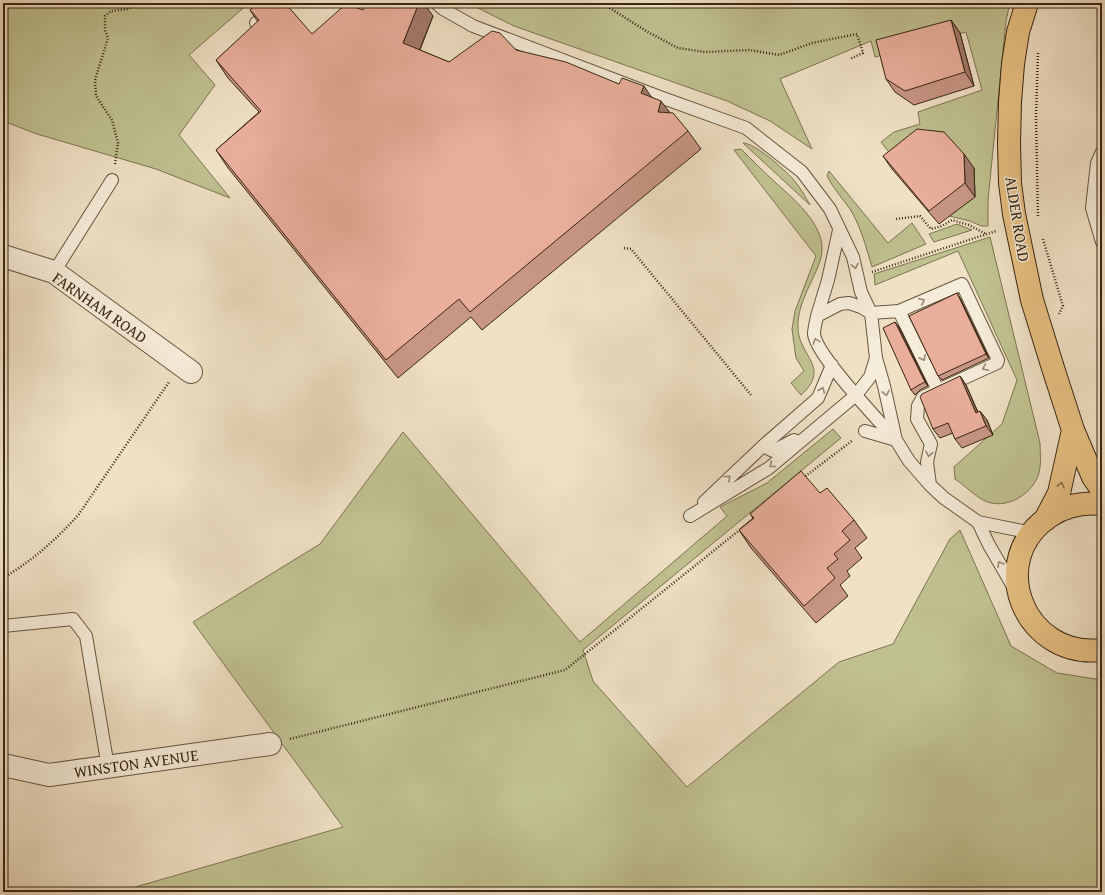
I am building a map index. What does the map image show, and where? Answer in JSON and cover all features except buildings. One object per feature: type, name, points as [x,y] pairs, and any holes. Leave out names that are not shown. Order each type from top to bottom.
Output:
[{"type":"main road","name":"ALDER ROAD","points":[[1027,3],[1018,32],[1013,64],[1010,102],[1010,183],[1016,224],[1032,300],[1044,341],[1073,430],[1093,477],[1102,490]]},
{"type":"main road","points":[[1073,430],[1059,493],[1022,551],[1018,566],[1017,578],[1020,598],[1025,611],[1039,630],[1053,641],[1065,647],[1077,650],[1102,650]]},
{"type":"main road","points":[[1038,526],[1055,512],[1070,506],[1087,503],[1102,504]]},
{"type":"street","name":"FARNHAM ROAD","points":[[3,256],[54,272],[186,368]]},
{"type":"street","name":"WINSTON AVENUE","points":[[3,765],[49,775],[270,744]]},
{"type":"lane","points":[[256,23],[281,3]]},
{"type":"lane","points":[[436,3],[473,26],[746,128],[802,172],[830,209],[853,256],[861,292],[871,313],[876,358],[896,440]]},
{"type":"lane","points":[[1102,152],[1097,163],[1092,208],[1102,242]]},
{"type":"lane","points":[[54,272],[112,180]]},
{"type":"lane","points":[[840,230],[828,280],[817,316],[814,335],[820,350],[856,395],[896,440],[909,461],[930,485],[944,498],[978,522],[989,545],[1020,598]]},
{"type":"lane","points":[[817,316],[840,304],[848,303],[861,307],[871,313],[899,310],[960,284],[963,285],[998,362],[923,397],[918,406],[917,419],[930,444],[927,462],[930,485]]},
{"type":"lane","points":[[899,310],[938,390]]},
{"type":"lane","points":[[832,365],[818,398],[763,446],[690,516],[769,468],[856,395],[870,377],[876,358]]},
{"type":"lane","points":[[763,446],[773,451],[811,432]]},
{"type":"lane","points":[[865,432],[896,440]]},
{"type":"lane","points":[[978,522],[1038,526]]},
{"type":"lane","points":[[3,626],[73,619],[86,636],[108,767]]},
{"type":"path","points":[[112,180],[118,142],[112,120],[96,96],[95,80],[108,38],[105,30],[105,16],[111,11],[128,9],[140,3]]},
{"type":"path","points":[[602,3],[646,31],[678,48],[705,52],[750,50],[779,55],[812,43],[857,34],[863,53],[850,60]]},
{"type":"path","points":[[1038,46],[1036,116],[1038,224]]},
{"type":"path","points":[[896,218],[920,216],[931,229],[942,226],[952,220],[969,225],[986,234]]},
{"type":"path","points":[[857,274],[876,271],[1016,224]]},
{"type":"path","points":[[1043,239],[1063,306],[1044,341]]},
{"type":"path","points":[[624,248],[631,249],[751,395]]},
{"type":"path","points":[[3,578],[21,568],[62,533],[79,514],[186,368]]},
{"type":"path","points":[[799,482],[865,432]]},
{"type":"path","points":[[270,744],[565,670],[750,522]]},
{"type":"green space","points":[[3,3],[249,3],[189,55],[215,85],[179,135],[230,198],[156,169],[37,134],[3,121]]},
{"type":"green space","points":[[468,3],[1010,3],[1006,21],[988,200],[988,226],[981,226],[970,221],[949,216],[975,197],[892,156],[881,142],[894,132],[920,124],[918,112],[982,90],[966,32],[875,57],[871,41],[780,79],[812,149],[770,121],[727,101],[514,26]]},
{"type":"green space","points":[[743,143],[755,147],[784,170],[798,185],[810,205]]},
{"type":"green space","points":[[741,149],[802,207],[810,217],[821,238],[822,249],[820,261],[798,318],[799,337],[814,369],[814,377],[810,385],[801,395],[791,383],[804,371],[796,358],[792,329],[795,311],[816,256],[734,150]]},
{"type":"green space","points":[[829,171],[888,243],[912,223],[926,244],[872,267],[857,223],[850,209],[829,180],[827,176]]},
{"type":"green space","points":[[957,224],[972,230],[934,242],[929,234]]},
{"type":"green space","points":[[990,237],[1040,443],[1040,468],[1034,483],[1023,495],[1001,504],[981,499],[955,479],[954,467],[1002,424],[1017,380],[958,251],[875,285],[874,274]]},
{"type":"green space","points":[[833,429],[841,438],[583,650],[593,681],[687,787],[839,662],[893,644],[950,539],[960,530],[1011,646],[1057,673],[1102,680],[1102,892],[118,892],[343,827],[193,622],[320,544],[403,432],[580,642],[727,516],[720,507],[767,483]]},
{"type":"waterway","points":[[296,892],[302,892]]}]
